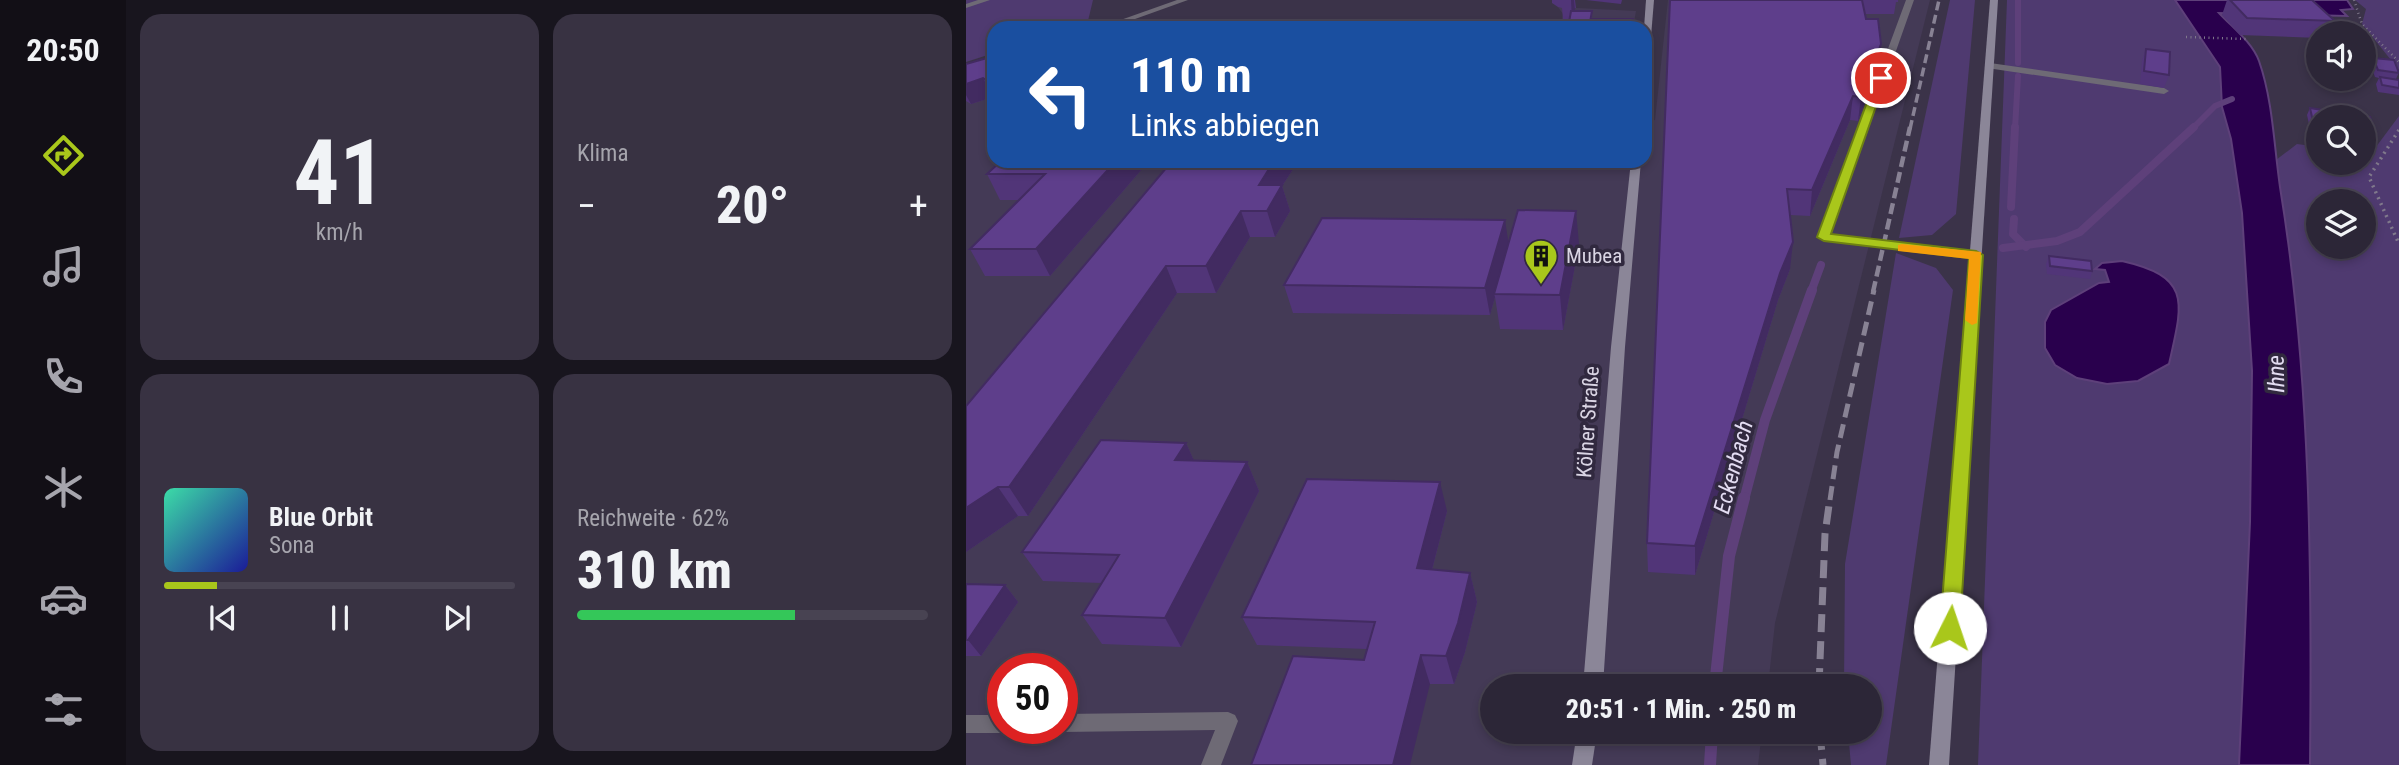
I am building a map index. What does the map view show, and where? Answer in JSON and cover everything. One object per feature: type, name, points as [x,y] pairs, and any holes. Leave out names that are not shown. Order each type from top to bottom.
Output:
[{"type":"main road","points":[[1648,21],[1650,0]]},
{"type":"main road","points":[[1939,765],[1994,0]]},
{"type":"main road","name":"Kölner Straße","points":[[1594,674],[1618,348],[1635,168]]},
{"type":"main road","points":[[1582,765],[1585,744]]},
{"type":"street","points":[[966,6],[986,0]]},
{"type":"street","points":[[1122,21],[1184,0]]},
{"type":"street","points":[[1910,0],[1824,237],[1976,255]]},
{"type":"street","points":[[1990,66],[2164,91]]},
{"type":"street","points":[[1078,723],[1228,721],[1211,765]]},
{"type":"street","points":[[966,724],[987,724]]},
{"type":"path","points":[[2354,0],[2362,24],[2399,62]]},
{"type":"path","points":[[2186,37],[2246,39]]},
{"type":"path","points":[[2399,130],[2369,177],[2399,244]]},
{"type":"shaded area","points":[[966,0],[1093,0],[1088,21],[987,21],[987,55],[966,62]]},
{"type":"shaded area","points":[[1668,0],[1930,0],[1775,623],[1769,674],[1480,674],[1480,744],[1761,744],[1758,765],[966,765],[966,78],[987,71],[987,168],[1652,168],[1652,120],[1655,120]]},
{"type":"shaded area","points":[[1950,0],[1975,0],[1956,214],[1932,235],[1899,238]]},
{"type":"shaded area","points":[[2007,0],[2175,0],[2220,67],[2222,107],[2231,139],[2242,213],[2252,371],[2250,522],[2239,765],[1978,765]]},
{"type":"shaded area","points":[[2355,0],[2399,0],[2399,70],[2376,41],[2376,21],[2363,21],[2366,9]]},
{"type":"shaded area","points":[[1558,7],[1636,11],[1634,21],[1562,21],[1563,14]]},
{"type":"shaded area","points":[[2399,116],[2399,765],[2310,765],[2309,538],[2302,386],[2296,310],[2276,160],[2297,144],[2306,145],[2306,175],[2376,175],[2376,147]]},
{"type":"shaded area","points":[[1896,253],[1936,268],[1953,290],[1886,765],[1851,765],[1849,744],[1882,744],[1882,674],[1844,674],[1845,564]]},
{"type":"water","name":"Ihne","points":[[2175,0],[2347,0],[2353,9],[2341,10],[2347,16],[2219,13],[2252,48],[2264,76],[2290,259],[2304,403],[2310,548],[2310,765],[2239,765],[2250,522],[2252,371],[2242,213],[2231,139],[2222,107],[2220,67]]},
{"type":"water","points":[[2122,261],[2145,267],[2161,275],[2171,284],[2177,295],[2179,308],[2169,364],[2138,381],[2107,384],[2077,378],[2055,365],[2045,348],[2045,322],[2051,310],[2099,283],[2109,282],[2105,270],[2095,269],[2102,263]]},
{"type":"building","points":[[1670,0],[1862,0],[1866,19],[1878,19],[1881,44],[1861,97],[1853,96],[1812,190],[1787,189],[1793,242],[1780,273],[1695,546],[1647,543]]},
{"type":"building","points":[[2230,0],[2312,0],[2335,21],[2247,18]]},
{"type":"building","points":[[1571,11],[1592,11],[1590,21],[1569,21]]},
{"type":"building","points":[[1592,19],[1633,19],[1633,21]]},
{"type":"building","points":[[2146,49],[2170,52],[2169,75],[2144,71]]},
{"type":"building","points":[[987,58],[987,81],[983,78],[966,84],[966,64]]},
{"type":"building","points":[[2376,58],[2394,60],[2399,73],[2378,70]]},
{"type":"building","points":[[2380,77],[2399,80],[2399,88],[2382,85]]},
{"type":"building","points":[[993,168],[1110,168],[1036,249],[970,249],[1045,174],[987,174]]},
{"type":"building","points":[[1166,168],[1270,168],[1259,185],[1282,185],[1267,211],[1241,211],[1206,266],[1166,266],[1009,487],[998,487],[966,508],[966,406]]},
{"type":"building","points":[[1518,210],[1576,211],[1560,295],[1494,294]]},
{"type":"building","points":[[1322,218],[1505,220],[1485,288],[1284,285]]},
{"type":"building","points":[[2049,256],[2091,261],[2092,271],[2050,266]]},
{"type":"building","points":[[1101,440],[1186,443],[1175,460],[1247,462],[1165,618],[1082,615],[1119,555],[1022,552]]},
{"type":"building","points":[[1307,479],[1440,482],[1417,568],[1470,573],[1458,623],[1446,656],[1421,655],[1393,765],[1251,765],[1293,656],[1364,660],[1375,622],[1242,617]]},
{"type":"building","points":[[966,584],[1005,585],[968,640],[966,640]]},
{"type":"waterway","points":[[2018,0],[2018,63]]},
{"type":"waterway","points":[[2015,129],[2018,76]]},
{"type":"waterway","name":"Eckenbach","points":[[2194,127],[2215,106],[2232,99]]},
{"type":"waterway","points":[[2011,207],[2015,127]]},
{"type":"waterway","name":"Eckenbach","points":[[2024,245],[2057,241],[2080,232],[2194,127]]},
{"type":"waterway","points":[[2014,219],[2013,234],[2024,245]]},
{"type":"waterway","name":"Eckenbach","points":[[2003,248],[2024,245]]},
{"type":"waterway","name":"Eckenbach","points":[[1811,292],[1821,265]]},
{"type":"waterway","name":"Eckenbach","points":[[1744,500],[1765,420],[1812,290]]},
{"type":"waterway","name":"Eckenbach","points":[[1716,674],[1729,556],[1744,498]]},
{"type":"waterway","name":"Eckenbach","points":[[1710,765],[1711,744]]},
{"type":"railway","points":[[1910,129],[1939,0]]},
{"type":"railway","points":[[1873,292],[1910,127]]},
{"type":"railway","points":[[1830,500],[1837,452],[1874,290]]},
{"type":"railway","points":[[1819,674],[1825,534],[1830,498]]},
{"type":"railway","points":[[1821,744],[1823,765]]},
{"type":"slow traffic","points":[[1902,248],[1976,255],[1972,320]]},
{"type":"place","name":"Mubea","points":[[1541,286]]},
{"type":"route","points":[[1881,78],[1824,237],[1976,255],[1950,628]]}]
